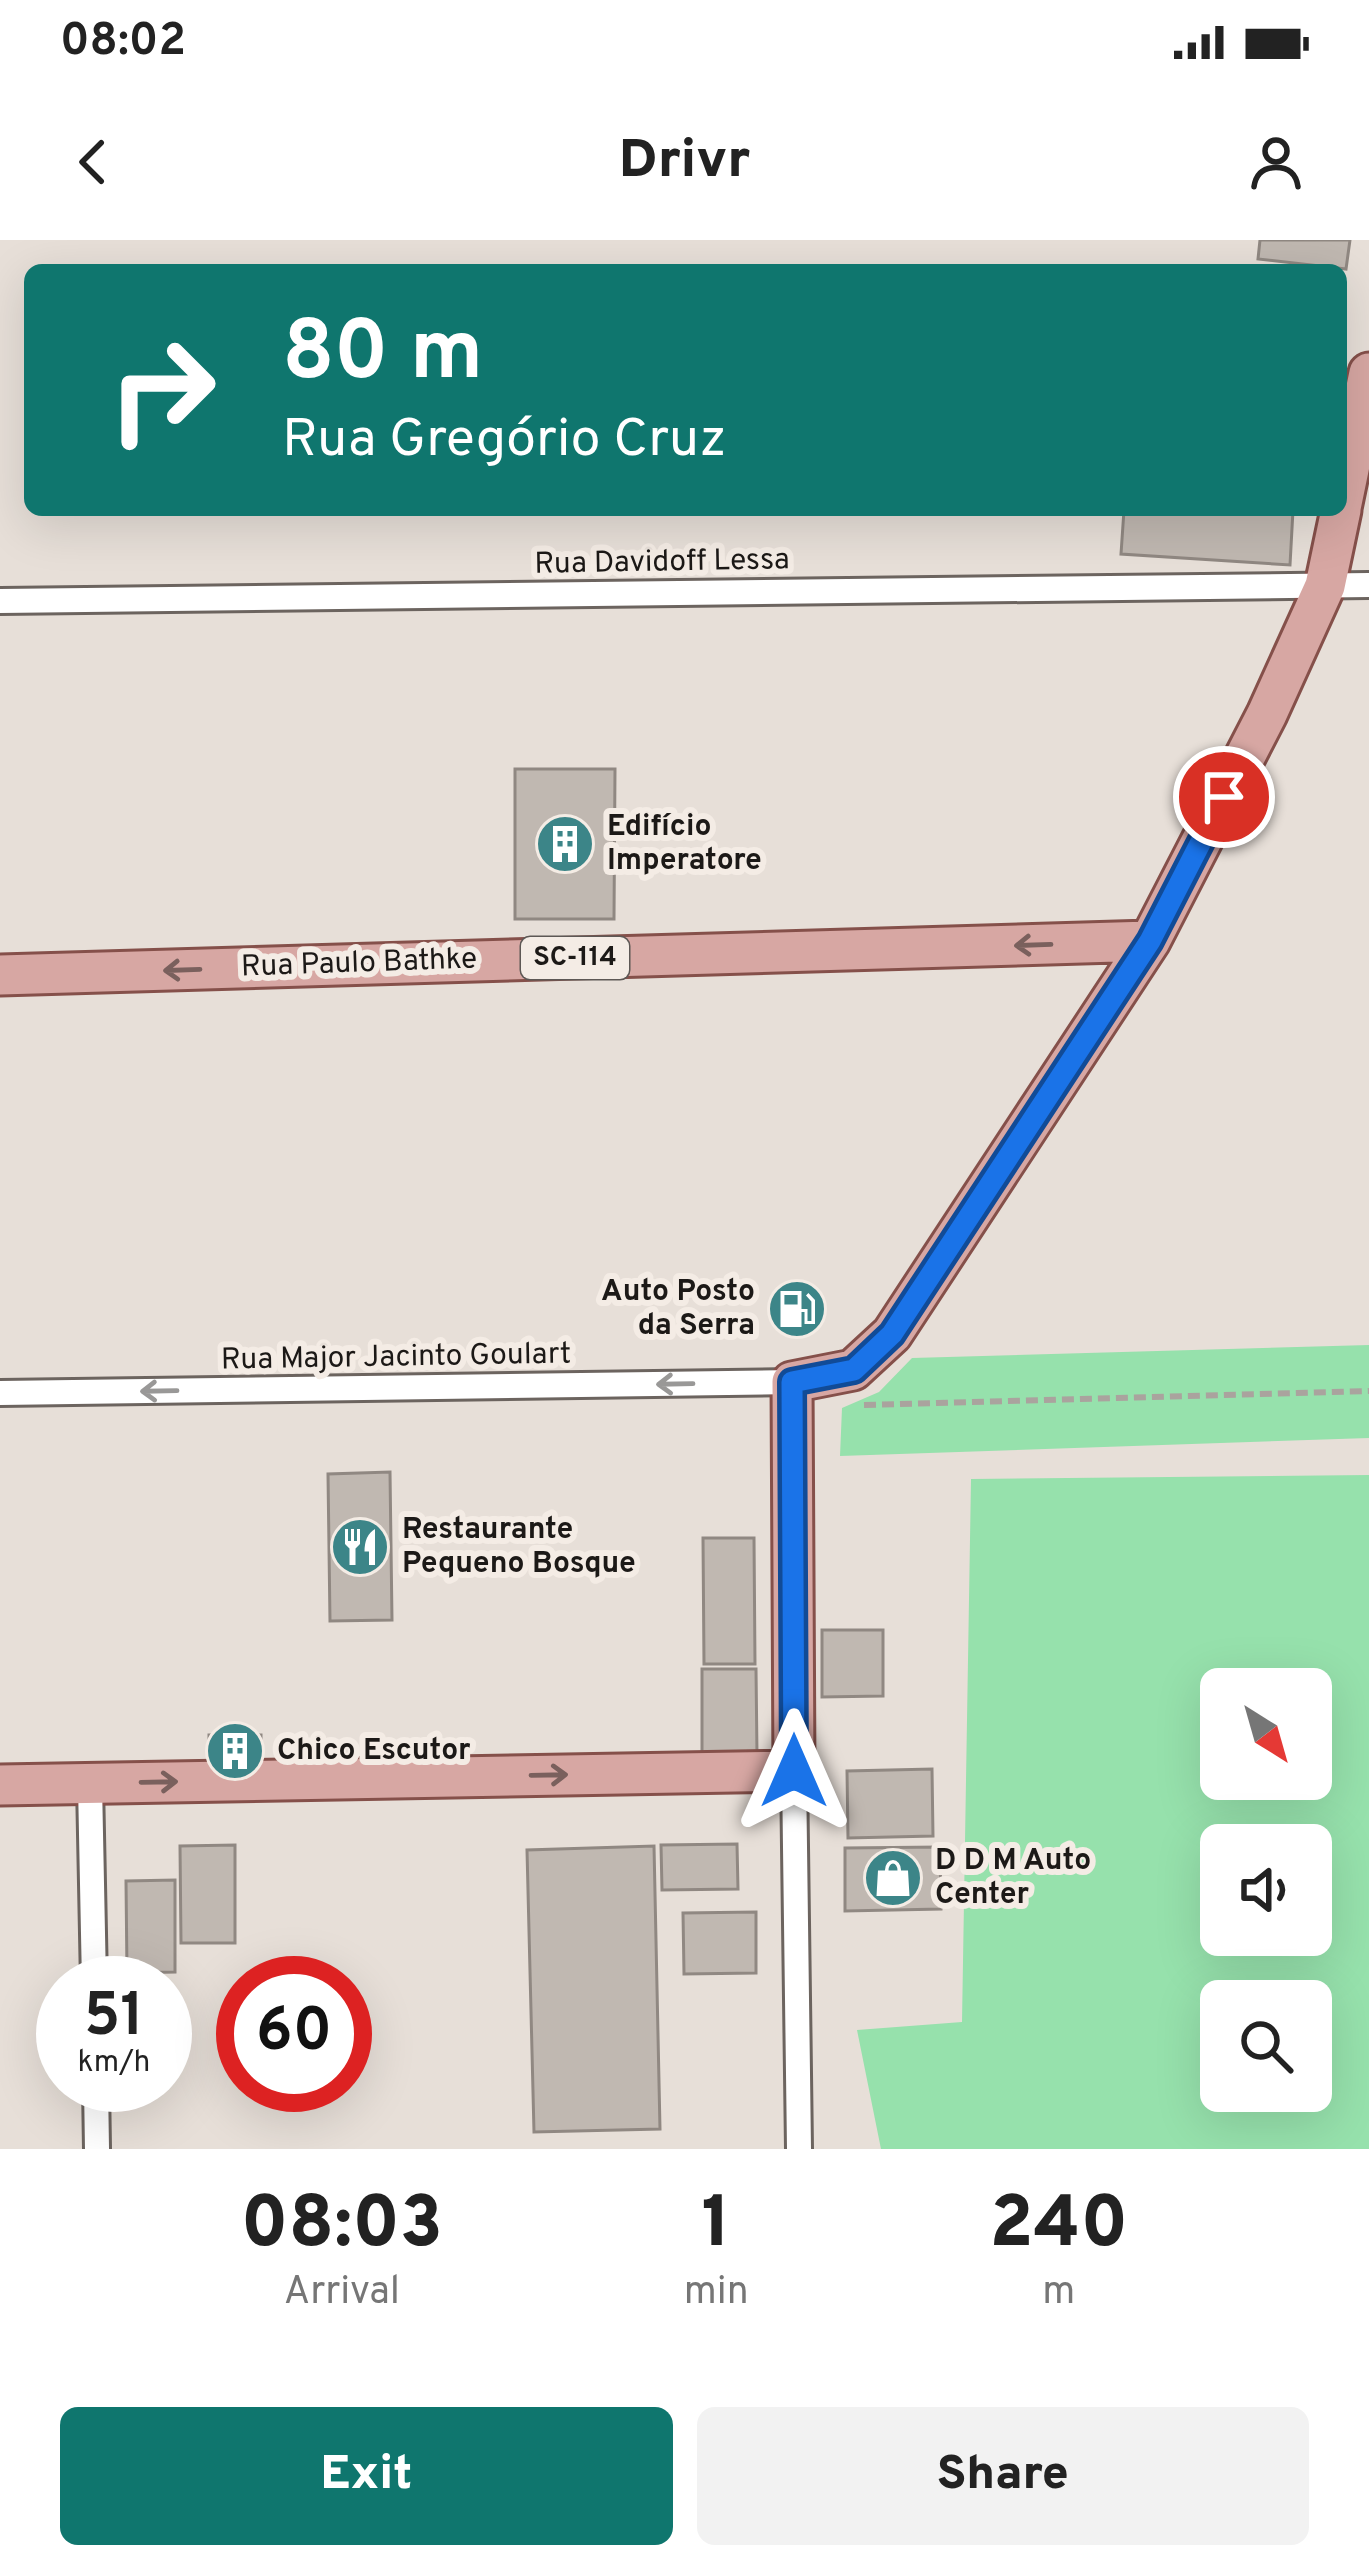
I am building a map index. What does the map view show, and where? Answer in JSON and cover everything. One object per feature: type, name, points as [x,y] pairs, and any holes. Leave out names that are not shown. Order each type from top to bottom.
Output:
[{"type":"main road","points":[[1347,480],[1369,373]]},
{"type":"main road","points":[[0,1785],[794,1771],[792,1382],[854,1370],[892,1334],[1150,941],[1267,714],[1325,586],[1340,516]]},
{"type":"main road","name":"Rua Paulo Bathke","points":[[0,975],[1150,941]]},
{"type":"street","name":"Rua Davidoff Lessa","points":[[0,602],[1369,585]]},
{"type":"street","name":"Rua Major Jacinto Goulart","points":[[0,1393],[792,1382]]},
{"type":"street","points":[[794,1771],[799,2149]]},
{"type":"street","points":[[89,1784],[93,1956]]},
{"type":"street","points":[[97,2112],[98,2149]]},
{"type":"path","points":[[850,1400],[868,1406],[1369,1390]]},
{"type":"green space","points":[[1369,1345],[1369,1438],[840,1456],[842,1408],[879,1392],[912,1358]]},
{"type":"green space","points":[[1369,1475],[1369,2149],[881,2149],[857,2030],[962,2022],[971,1479]]},
{"type":"building","points":[[1260,240],[1350,240],[1347,264],[1258,259]]},
{"type":"building","points":[[1124,516],[1293,516],[1290,565],[1121,554]]},
{"type":"building","name":"Edifício Imperatore","points":[[515,769],[615,769],[614,919],[515,919]]},
{"type":"building","name":"Restaurante Pequeno Bosque","points":[[390,1472],[392,1620],[330,1621],[328,1474]]},
{"type":"building","points":[[703,1538],[754,1538],[755,1664],[704,1664]]},
{"type":"building","points":[[822,1630],[883,1630],[883,1696],[822,1697]]},
{"type":"building","points":[[702,1669],[756,1669],[757,1755],[702,1756]]},
{"type":"building","name":"Chico Escutor","points":[[209,1735],[261,1735],[261,1767],[209,1766]]},
{"type":"building","points":[[932,1769],[933,1836],[848,1838],[847,1771]]},
{"type":"building","points":[[737,1844],[738,1889],[662,1890],[661,1845]]},
{"type":"building","points":[[235,1845],[235,1943],[181,1943],[180,1846]]},
{"type":"building","points":[[654,1846],[660,2129],[534,2132],[527,1850]]},
{"type":"building","name":"D D M Auto Center","points":[[940,1847],[941,1909],[845,1911],[845,1848]]},
{"type":"building","points":[[175,1880],[175,1956],[127,1956],[126,1881]]},
{"type":"building","points":[[756,1912],[756,1973],[684,1974],[683,1913]]},
{"type":"place","name":"Edifício Imperatore","points":[[565,844]]},
{"type":"place","name":"Auto Posto da Serra","points":[[797,1309]]},
{"type":"place","name":"Restaurante Pequeno Bosque","points":[[360,1547]]},
{"type":"place","name":"Chico Escutor","points":[[235,1751]]},
{"type":"place","name":"D D M Auto Center","points":[[893,1878]]},
{"type":"route","points":[[794,1771],[792,1382],[854,1370],[892,1334],[1150,941],[1224,797]]}]
